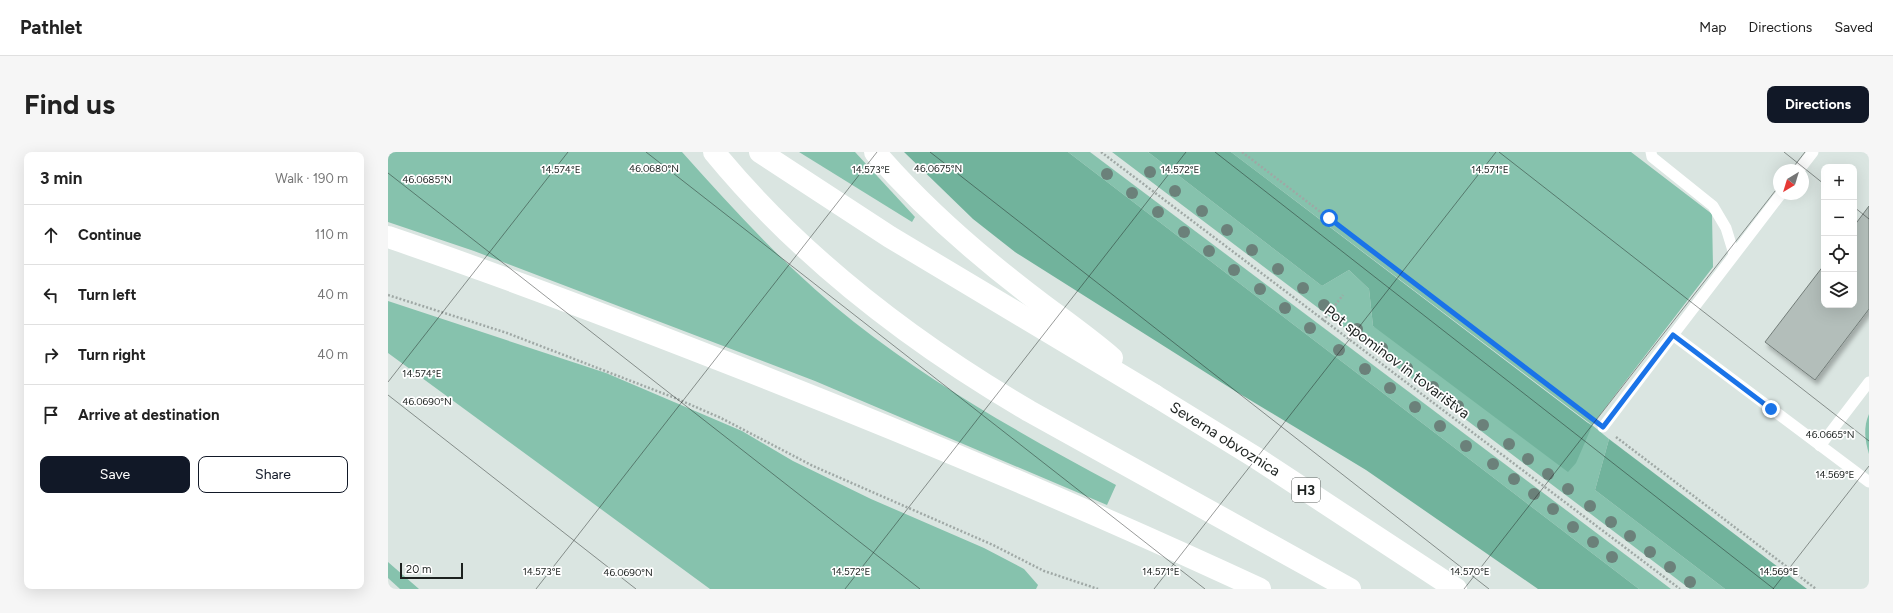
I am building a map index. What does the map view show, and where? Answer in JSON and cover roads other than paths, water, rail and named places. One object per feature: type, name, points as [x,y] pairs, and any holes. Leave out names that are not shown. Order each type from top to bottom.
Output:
[{"type":"highway","points":[[714,152],[754,198],[803,246],[845,284],[888,319],[951,364],[980,383],[1060,429],[1228,520],[1350,589]]},
{"type":"highway","points":[[760,152],[890,237],[1154,395]]},
{"type":"highway","points":[[875,152],[921,200],[965,242],[1042,304],[1089,338],[1154,395]]},
{"type":"highway","points":[[388,237],[604,315],[813,396],[1025,484],[1260,589]]},
{"type":"highway","name":"Severna obvoznica","points":[[1154,395],[1258,459],[1456,589]]},
{"type":"lane","points":[[1651,152],[1652,157],[1713,206],[1726,228],[1734,254]]},
{"type":"lane","points":[[1804,164],[1813,152]]},
{"type":"lane","points":[[1603,427],[1776,200]]},
{"type":"lane","points":[[1673,335],[1869,482]]},
{"type":"lane","points":[[1820,446],[1869,382]]}]
